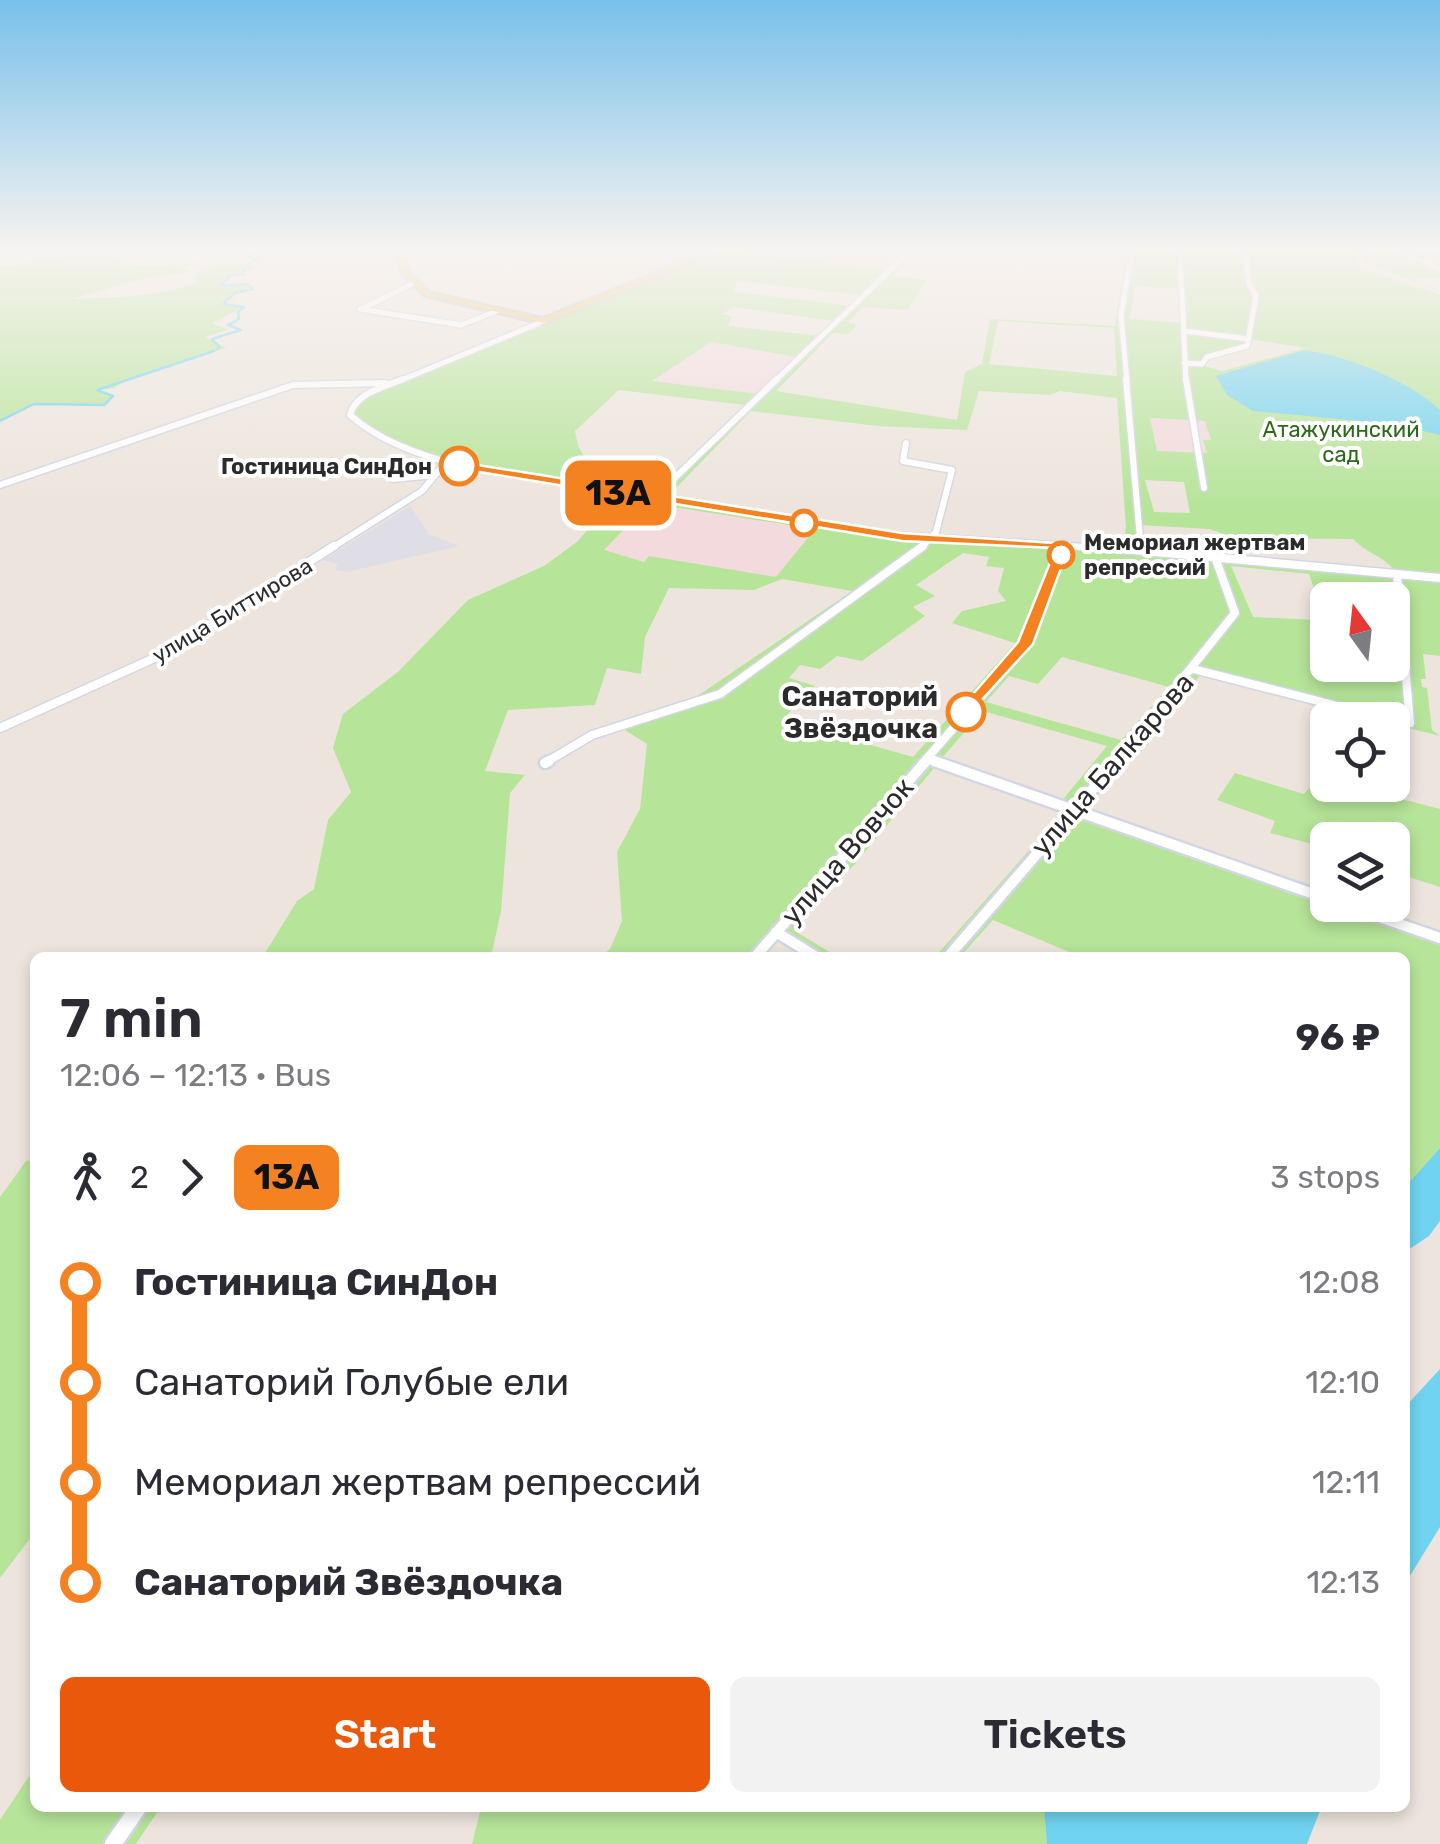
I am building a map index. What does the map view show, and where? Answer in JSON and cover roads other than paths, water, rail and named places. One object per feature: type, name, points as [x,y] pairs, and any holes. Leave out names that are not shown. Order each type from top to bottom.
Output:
[{"type":"street","points":[[503,337],[392,383],[355,402],[349,412],[356,422],[445,463],[654,499],[929,540],[1064,544],[1440,578]]},
{"type":"street","points":[[654,499],[821,337]]},
{"type":"street","points":[[1123,337],[1141,551]]},
{"type":"street","points":[[1184,337],[1184,362],[1204,488]]},
{"type":"street","points":[[1184,362],[1202,364],[1206,357],[1247,346],[1249,338],[1239,337]]},
{"type":"street","points":[[0,485],[294,385],[392,383]]},
{"type":"street","points":[[546,763],[592,735],[720,694],[929,540],[936,532],[952,470],[903,461],[906,442]]},
{"type":"street","name":"улица Биттирова","points":[[0,728],[182,644],[414,496],[445,463]]},
{"type":"street","points":[[392,480],[434,474]]},
{"type":"street","name":"улица Вовчок","points":[[759,952],[1025,644],[1064,544]]},
{"type":"street","name":"улица Балкарова","points":[[952,952],[1193,669],[1235,613],[1214,557]]},
{"type":"street","points":[[1397,574],[1406,638],[1407,702]]},
{"type":"street","points":[[1193,669],[1322,702]]},
{"type":"street","points":[[926,758],[1310,893]]},
{"type":"street","points":[[1394,922],[1440,938]]},
{"type":"street","points":[[776,932],[808,952]]},
{"type":"street","points":[[114,1844],[135,1812]]},
{"type":"water","points":[[1302,351],[1355,363],[1413,390],[1440,410],[1440,435],[1393,424],[1253,411],[1227,395],[1216,376]]},
{"type":"water","points":[[1440,1148],[1440,1221],[1429,1236],[1410,1249],[1410,1181]]},
{"type":"water","points":[[1440,1369],[1440,1527],[1410,1576],[1410,1402]]},
{"type":"water","points":[[1044,1812],[1319,1812],[1307,1844],[1047,1844]]},
{"type":"waterway","points":[[212,339],[218,337]]},
{"type":"waterway","points":[[212,340],[220,347],[217,349]]},
{"type":"waterway","points":[[0,421],[34,404],[104,405],[113,396],[97,390],[214,351]]},
{"type":"place","name":"Гостиница СинДон","points":[[459,466]]},
{"type":"place","name":"Мемориал жертвам репрессий","points":[[1061,555]]},
{"type":"place","name":"Санаторий Звёздочка","points":[[966,712]]},
{"type":"park label","name":"Атажукинский сад","points":[[1341,442]]}]
